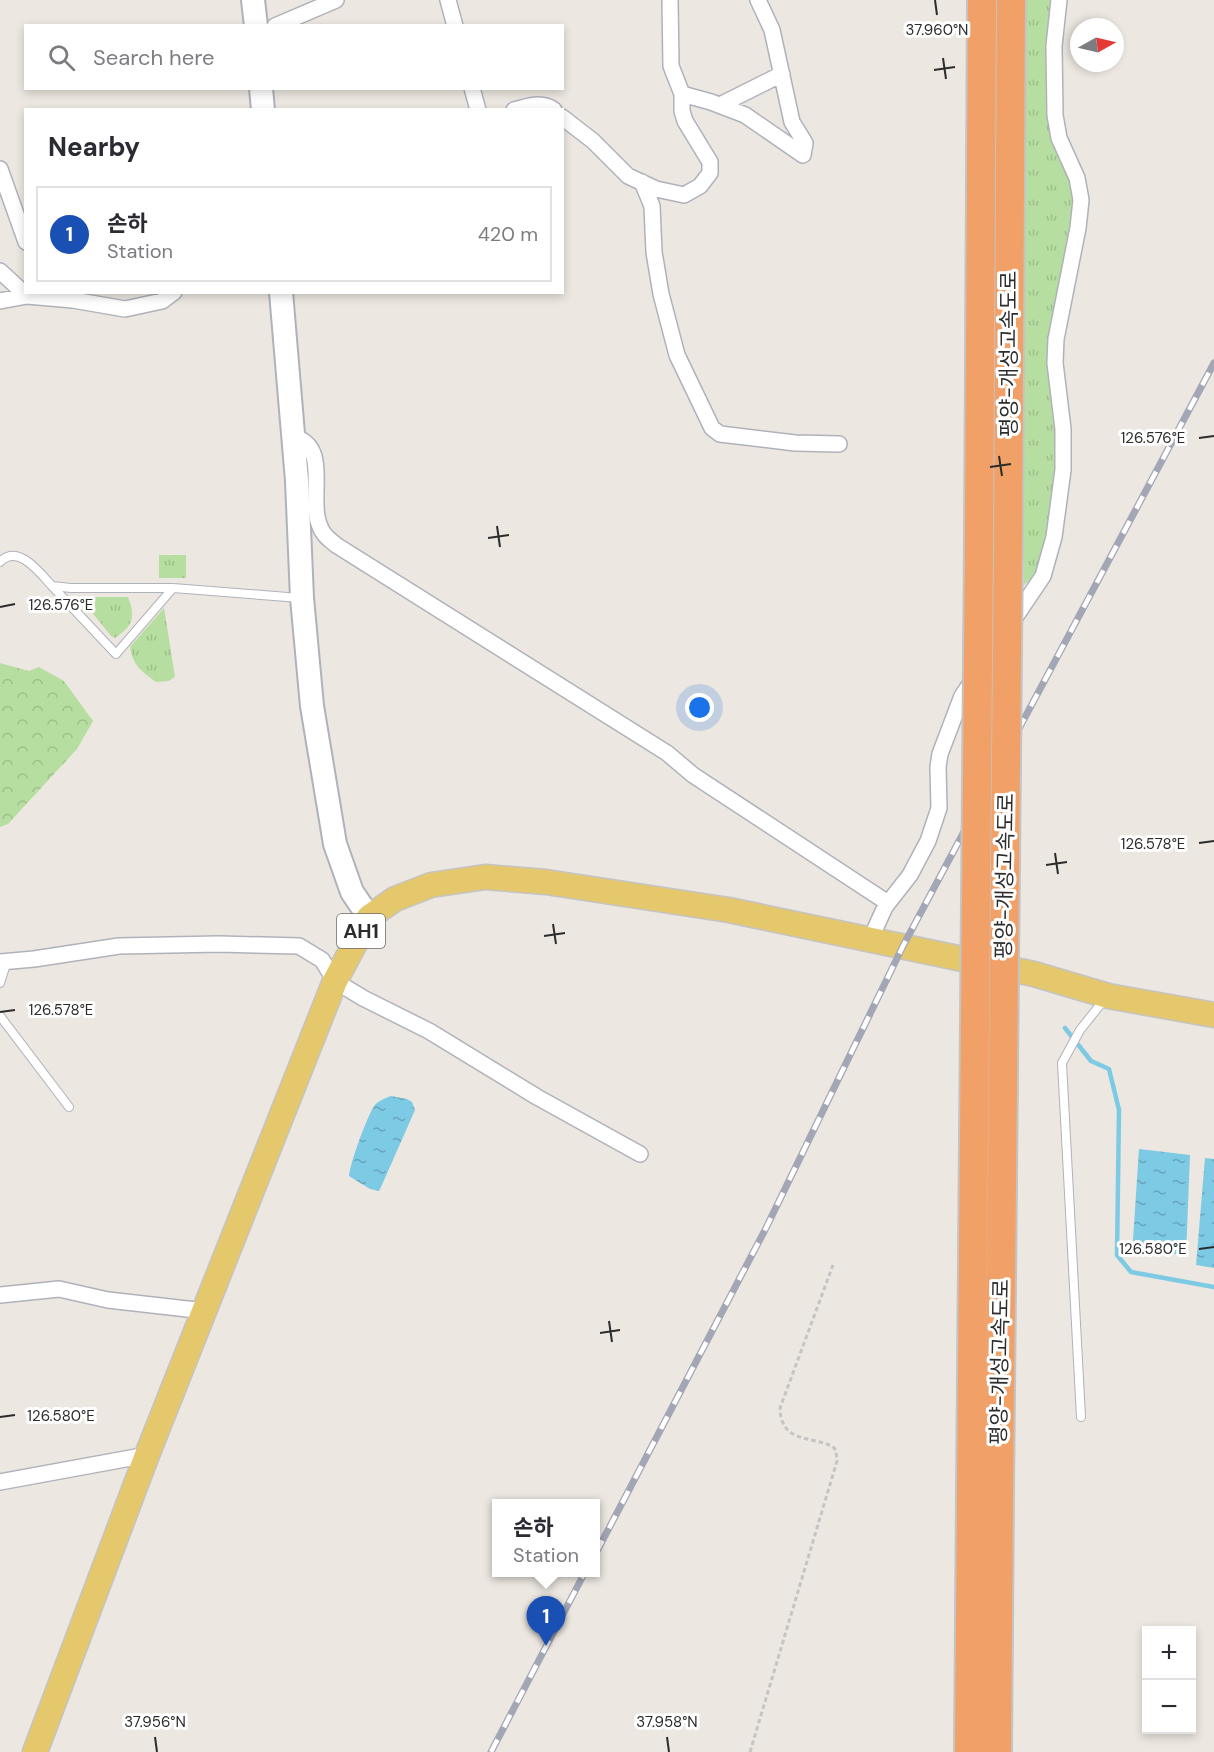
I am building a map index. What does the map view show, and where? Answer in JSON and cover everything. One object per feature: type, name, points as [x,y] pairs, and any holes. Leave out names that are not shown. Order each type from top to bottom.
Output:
[{"type":"highway","name":"평양-개성고속도로","points":[[969,1752],[982,0]]},
{"type":"highway","name":"평양-개성고속도로","points":[[998,1752],[1011,0]]},
{"type":"main road","name":"AH1","points":[[35,1752],[147,1455],[335,981],[369,917],[395,899],[431,885],[485,877],[546,882],[729,910],[1034,974],[1108,996],[1214,1015]]},
{"type":"street","points":[[253,0],[255,24]]},
{"type":"street","points":[[280,24],[336,0]]},
{"type":"street","points":[[448,0],[454,24]]},
{"type":"street","points":[[564,119],[593,141],[628,176],[656,189],[684,195],[700,186],[710,173],[710,162],[685,121],[682,94],[671,66],[670,0]]},
{"type":"street","points":[[682,94],[745,115],[803,155],[805,143],[792,122],[772,30],[758,0]]},
{"type":"street","points":[[870,940],[888,903],[910,875],[928,841],[939,808],[940,754],[962,696],[1043,576],[1054,537],[1063,470],[1063,429],[1055,363],[1056,339],[1078,228],[1081,200],[1077,178],[1059,138],[1055,115],[1054,46],[1059,0]]},
{"type":"street","points":[[720,105],[782,74]]},
{"type":"street","points":[[261,90],[263,108]]},
{"type":"street","points":[[473,90],[477,108]]},
{"type":"street","points":[[520,108],[530,105],[548,105],[552,108]]},
{"type":"street","points":[[0,169],[24,236]]},
{"type":"street","points":[[642,182],[652,206],[654,252],[661,294],[677,355],[712,428],[720,434],[795,443],[839,444]]},
{"type":"street","points":[[0,271],[24,293]]},
{"type":"street","points":[[0,301],[27,296],[68,296],[125,309],[162,301],[171,294]]},
{"type":"street","points":[[281,294],[294,437],[302,598],[312,706],[335,844],[352,892],[369,917]]},
{"type":"street","points":[[294,437],[302,439],[313,451],[318,516],[324,535],[330,540],[668,753],[693,775],[888,903]]},
{"type":"street","points":[[3,962],[119,946],[219,944],[299,946],[322,960],[335,981],[363,998],[429,1031],[537,1098],[640,1154]]},
{"type":"street","points":[[0,1294],[59,1289],[108,1300],[205,1311]]},
{"type":"street","points":[[0,1482],[147,1455]]},
{"type":"lane","points":[[0,562],[4,558],[14,556],[30,562],[116,654],[173,588]]},
{"type":"lane","points":[[52,586],[173,588],[302,598]]},
{"type":"lane","points":[[0,983],[3,962]]},
{"type":"lane","points":[[1081,1417],[1062,1063],[1080,1030],[1108,996]]},
{"type":"lane","points":[[0,1016],[69,1107]]},
{"type":"path","points":[[750,1752],[837,1461],[836,1450],[832,1446],[792,1435],[783,1426],[780,1418],[780,1408],[833,1265]]},
{"type":"green space","points":[[1023,0],[1055,0],[1049,21],[1049,93],[1072,179],[1076,209],[1047,351],[1059,459],[1051,526],[1038,573],[1024,585]]},
{"type":"green space","points":[[159,555],[186,555],[186,578],[159,578]]},
{"type":"green space","points":[[95,597],[128,597],[132,610],[131,620],[126,629],[115,638],[86,605]]},
{"type":"green space","points":[[164,608],[175,677],[168,681],[156,682],[138,668],[130,647]]},
{"type":"green space","points":[[0,663],[29,671],[39,667],[64,681],[93,721],[77,749],[8,824],[0,827]]},
{"type":"water","points":[[391,1096],[407,1099],[412,1102],[415,1110],[379,1191],[370,1189],[349,1176],[363,1130],[374,1106]]},
{"type":"water","points":[[1139,1149],[1190,1155],[1186,1255],[1139,1250],[1133,1240]]},
{"type":"water","points":[[1205,1158],[1214,1159],[1214,1268],[1196,1265]]},
{"type":"waterway","points":[[1065,1028],[1091,1061],[1109,1069],[1119,1110],[1117,1255],[1131,1272],[1214,1287]]},
{"type":"railway","points":[[600,1545],[766,1228],[903,946],[1214,363]]},
{"type":"railway","points":[[491,1752],[582,1577]]},
{"type":"place","name":"손하","points":[[546,1646]]}]
